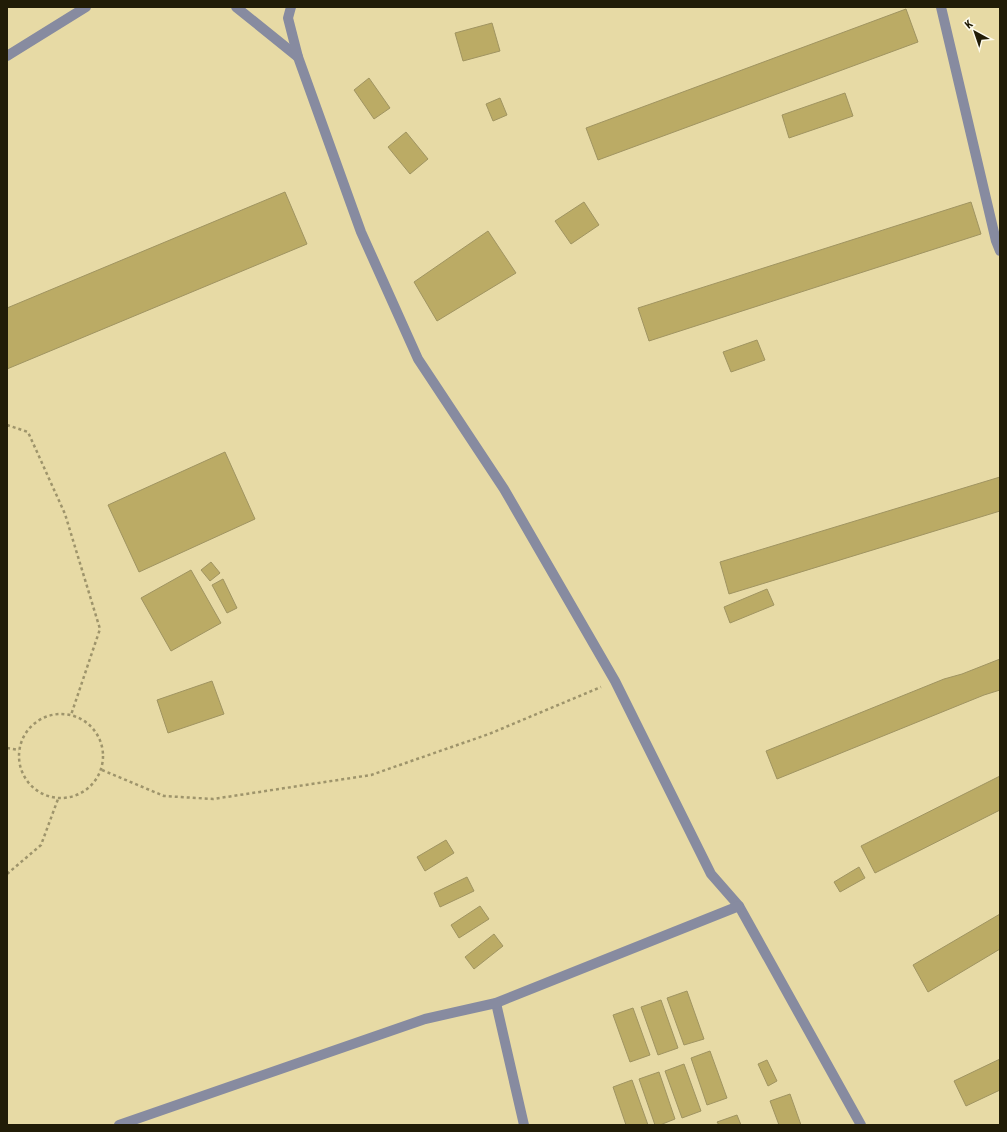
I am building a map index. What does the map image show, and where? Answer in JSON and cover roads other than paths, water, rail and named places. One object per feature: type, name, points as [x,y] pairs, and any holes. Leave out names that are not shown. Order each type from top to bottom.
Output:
[{"type":"lane","points":[[7,56],[86,7]]},
{"type":"lane","points":[[236,7],[298,57]]},
{"type":"lane","points":[[290,7],[288,18],[298,57],[361,232],[418,359],[504,489],[615,681],[711,874],[739,906],[861,1125]]},
{"type":"lane","points":[[941,7],[994,233],[1000,251]]},
{"type":"lane","points":[[119,1125],[425,1019],[496,1003],[739,906]]},
{"type":"lane","points":[[496,1003],[524,1125]]}]
